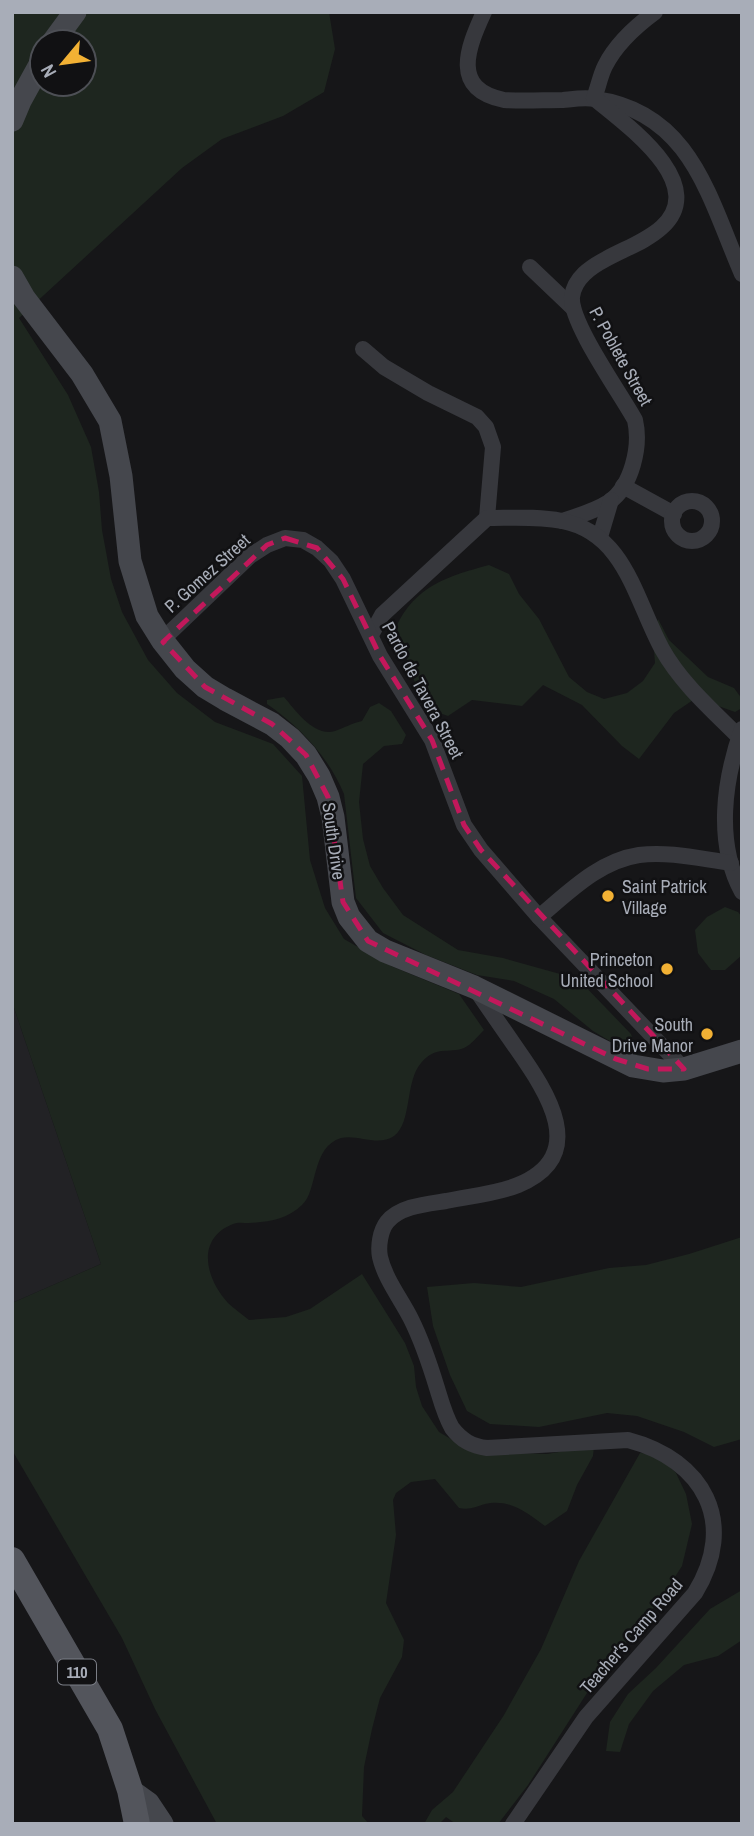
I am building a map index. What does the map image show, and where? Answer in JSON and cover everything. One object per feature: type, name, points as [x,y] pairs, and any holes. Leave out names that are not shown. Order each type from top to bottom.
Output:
[{"type":"main road","points":[[63,28],[75,12]]},
{"type":"main road","points":[[12,120],[28,86]]},
{"type":"main road","name":"South Drive","points":[[12,277],[24,298],[82,373],[110,421],[121,476],[130,561],[147,616],[185,669],[205,687],[272,724],[306,755],[328,797],[333,817],[343,902],[359,931],[368,941],[385,951],[474,987],[633,1066],[663,1071],[684,1069],[742,1051]]},
{"type":"main road","name":"110","points":[[12,1560],[110,1729],[130,1790],[137,1824]]},
{"type":"main road","points":[[130,1790],[148,1802],[162,1824]]},
{"type":"street","points":[[484,12],[467,62],[468,72],[479,92],[504,100],[594,98],[647,115],[680,144],[695,167],[742,274]]},
{"type":"street","points":[[594,98],[605,66],[620,44],[655,12]]},
{"type":"street","name":"P. Poblete Street","points":[[562,521],[589,512],[611,500],[623,486],[635,456],[638,433],[635,420],[578,321],[572,296],[583,274],[594,265],[661,228],[670,218],[677,195],[667,169],[657,155],[627,125],[594,98]]},
{"type":"street","points":[[530,267],[573,308]]},
{"type":"street","points":[[363,349],[384,367],[477,417],[486,426],[493,447],[487,518],[367,628]]},
{"type":"street","points":[[623,486],[674,514]]},
{"type":"street","name":"P. Poblete Street","points":[[600,537],[611,500]]},
{"type":"street","points":[[487,518],[562,521],[589,530],[610,545],[663,652],[685,682],[740,733],[726,794],[725,816],[731,863],[742,892]]},
{"type":"street","name":"P. Gomez Street","points":[[162,640],[250,556],[285,538],[303,540],[331,561],[367,628]]},
{"type":"street","name":"Pardo de Tavera Street","points":[[367,628],[386,666],[432,740],[464,825],[481,850],[539,917],[684,1069]]},
{"type":"street","points":[[539,917],[577,885],[607,866],[625,859],[640,855],[672,855],[731,863]]},
{"type":"street","name":"Teacher's Camp Road","points":[[474,987],[546,1093],[554,1111],[557,1135],[552,1157],[545,1167],[519,1184],[400,1212],[387,1222],[380,1238],[380,1256],[423,1345],[450,1425],[472,1446],[487,1448],[628,1440],[648,1445],[667,1454],[700,1486],[715,1527],[714,1551],[708,1573],[695,1593],[586,1717],[513,1824]]},
{"type":"highlighted area","points":[[285,538],[317,548],[343,579],[380,656],[432,740],[464,825],[481,850],[684,1069],[648,1069],[616,1059],[368,941],[343,902],[328,797],[306,755],[272,724],[205,687],[163,642],[267,545]]},
{"type":"shaded area","points":[[12,12],[329,12],[335,49],[324,92],[283,116],[222,139],[182,168],[19,318],[68,395],[91,447],[111,579],[122,612],[148,660],[177,693],[215,722],[273,744],[302,776],[310,860],[325,908],[344,939],[391,966],[459,994],[484,1030],[464,1048],[437,1052],[426,1057],[416,1071],[404,1122],[394,1136],[381,1140],[348,1137],[331,1143],[320,1159],[307,1198],[296,1210],[278,1219],[235,1223],[221,1231],[213,1239],[209,1249],[208,1260],[214,1283],[228,1303],[249,1320],[286,1317],[310,1309],[362,1274],[405,1343],[414,1366],[416,1387],[422,1406],[439,1432],[466,1448],[520,1453],[547,1454],[594,1446],[593,1456],[567,1511],[545,1526],[517,1508],[502,1503],[459,1508],[435,1479],[411,1482],[396,1493],[393,1500],[396,1535],[386,1603],[404,1640],[402,1657],[380,1698],[364,1767],[362,1816],[369,1824],[217,1824],[155,1709],[122,1638],[12,1450],[12,1303],[101,1264],[12,1002]]},
{"type":"shaded area","points":[[489,565],[509,574],[519,594],[539,619],[569,677],[587,692],[604,699],[627,693],[643,681],[655,663],[653,637],[658,619],[669,640],[708,677],[734,688],[742,699],[742,708],[735,712],[696,698],[674,713],[639,759],[622,746],[582,705],[543,685],[522,706],[472,700],[448,716],[428,709],[415,683],[396,627],[404,613],[423,592],[447,579]]},
{"type":"shaded area","points":[[284,697],[306,722],[327,732],[362,721],[370,707],[379,703],[391,711],[406,735],[402,744],[384,746],[363,764],[359,802],[363,839],[370,866],[403,915],[458,950],[503,958],[578,979],[631,1034],[638,1056],[593,1031],[554,999],[514,981],[477,975],[426,955],[383,933],[356,898],[344,794],[337,780],[312,743],[291,722],[267,704],[267,700]]},
{"type":"shaded area","points":[[725,907],[738,912],[742,917],[742,955],[725,970],[711,970],[698,953],[695,930],[707,917]]},
{"type":"shaded area","points":[[12,1002],[101,1264],[12,1303]]},
{"type":"shaded area","points":[[742,1237],[742,1439],[714,1447],[684,1432],[637,1416],[607,1413],[539,1427],[490,1424],[467,1411],[450,1375],[433,1326],[427,1287],[474,1283],[521,1287],[609,1268],[646,1265]]},
{"type":"shaded area","points":[[640,1453],[659,1455],[676,1473],[686,1494],[692,1524],[682,1566],[662,1597],[587,1693],[528,1785],[498,1824],[456,1824],[446,1817],[439,1824],[424,1824],[432,1810],[453,1792],[504,1715],[541,1649],[579,1561]]},
{"type":"shaded area","points":[[742,1590],[742,1640],[718,1656],[684,1665],[653,1691],[629,1724],[620,1752],[606,1751],[610,1722],[628,1694],[710,1609]]},
{"type":"place","name":"Saint Patrick Village","points":[[608,896]]},
{"type":"place","name":"Princeton United School","points":[[667,969]]},
{"type":"place","name":"South Drive Manor","points":[[707,1034]]}]
